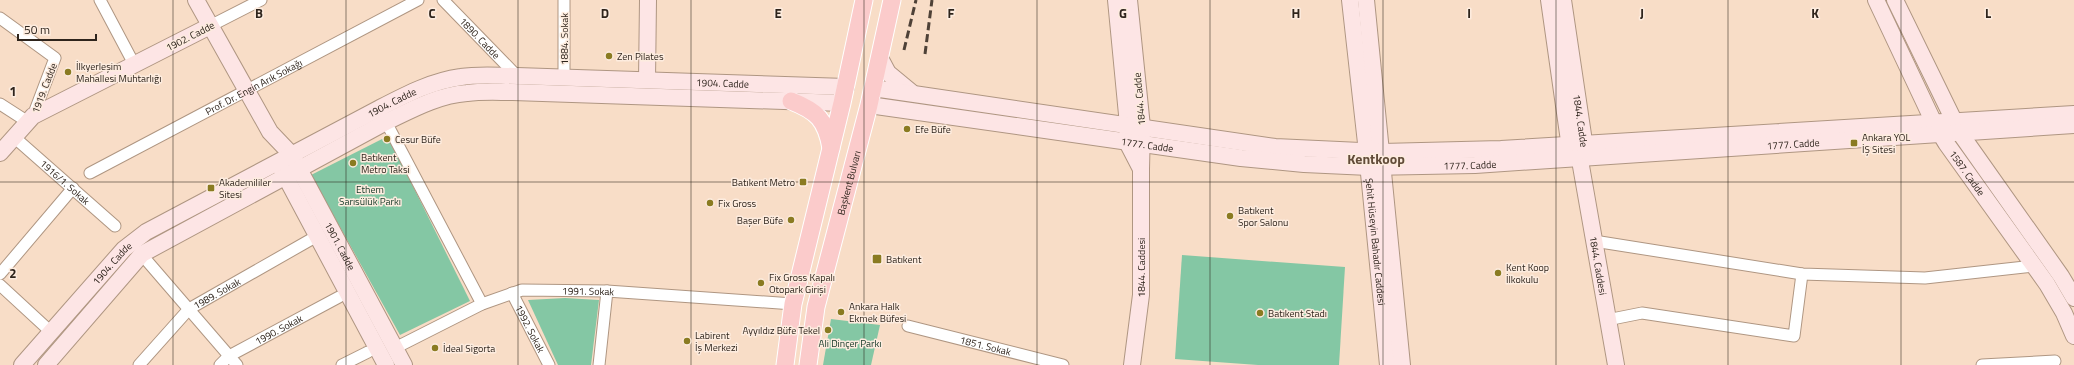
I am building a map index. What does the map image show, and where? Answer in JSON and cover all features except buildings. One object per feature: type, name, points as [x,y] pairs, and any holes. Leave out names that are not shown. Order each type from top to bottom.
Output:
[{"type":"main road","name":"1901. Cadde","points":[[196,0],[284,158],[285,176],[386,365]]},
{"type":"main road","points":[[647,80],[648,0]]},
{"type":"main road","points":[[786,365],[793,304],[844,95],[864,0]]},
{"type":"main road","name":"Başkent Bulvarı","points":[[808,365],[816,307],[869,105],[892,0]]},
{"type":"main road","name":"1844. Cadde","points":[[1116,0],[1135,126]]},
{"type":"main road","name":"1844. Cadde","points":[[1129,0],[1135,126],[1134,143]]},
{"type":"main road","name":"Şehit Hüseyin Bahadır Caddesi","points":[[1350,0],[1374,151],[1402,365]]},
{"type":"main road","name":"Şehit Hüseyin Bahadır Caddesi","points":[[1366,0],[1374,151]]},
{"type":"main road","name":"1844. Cadde","points":[[1549,0],[1578,154]]},
{"type":"main road","name":"1844. Cadde","points":[[1563,0],[1578,154]]},
{"type":"main road","name":"1587. Cadde","points":[[1876,0],[1937,128],[2056,298],[2074,336]]},
{"type":"main road","name":"1587. Cadde","points":[[1895,0],[1957,127],[2061,276],[2074,298]]},
{"type":"main road","name":"1902. Cadde","points":[[30,119],[210,26]]},
{"type":"main road","points":[[880,58],[888,73],[914,94]]},
{"type":"main road","name":"1904. Cadde","points":[[22,365],[133,241],[170,218],[284,158],[416,90],[440,81],[463,76],[564,77],[647,80],[844,95]]},
{"type":"main road","points":[[844,95],[873,88]]},
{"type":"main road","name":"1777. Cadde","points":[[873,88],[1275,147],[1374,151],[1500,149],[1578,154]]},
{"type":"main road","name":"1904. Cadde","points":[[46,365],[142,254],[386,122],[422,105],[466,92],[513,92],[792,101],[844,95]]},
{"type":"main road","points":[[844,95],[869,105]]},
{"type":"main road","points":[[792,101],[805,106],[819,116],[825,127],[831,148]]},
{"type":"main road","name":"1777. Cadde","points":[[869,105],[1281,163],[1376,168],[1475,165],[1578,154],[1937,128],[2074,126]]},
{"type":"main road","name":"1777. Cadde","points":[[1957,127],[2074,114]]},
{"type":"main road","name":"1919. Cadde","points":[[0,153],[30,119]]},
{"type":"main road","name":"1844. Caddesi","points":[[1132,365],[1141,295],[1141,169],[1134,143]]},
{"type":"main road","name":"1844. Caddesi","points":[[1578,154],[1616,365]]},
{"type":"main road","name":"1901. Cadde","points":[[284,158],[299,169],[404,365]]},
{"type":"main road","name":"Şehit Hüseyin Bahadır Caddesi","points":[[1376,168],[1388,365]]},
{"type":"street","points":[[100,0],[134,64]]},
{"type":"street","name":"1902. Cadde","points":[[210,26],[261,0]]},
{"type":"street","name":"Prof. Dr. Engin Arık Sokağı","points":[[90,173],[246,89],[418,0]]},
{"type":"street","name":"1890. Cadde","points":[[443,0],[517,76]]},
{"type":"street","name":"1884. Sokak","points":[[564,0],[564,77]]},
{"type":"street","name":"1919. Cadde","points":[[0,18],[55,58],[30,119]]},
{"type":"street","points":[[0,104],[30,119]]},
{"type":"street","points":[[386,122],[482,304]]},
{"type":"street","name":"1916/1. Sokak","points":[[14,137],[115,226]]},
{"type":"street","points":[[0,274],[72,188]]},
{"type":"street","name":"1989. Sokak","points":[[140,365],[188,309],[310,240]]},
{"type":"street","points":[[1594,241],[1802,274],[1924,278],[2034,266]]},
{"type":"street","points":[[148,262],[236,365]]},
{"type":"street","points":[[1608,320],[1642,313],[1794,336],[1802,274]]},
{"type":"street","points":[[0,285],[52,332]]},
{"type":"street","name":"1991. Sokak","points":[[395,348],[482,304],[512,293],[531,290],[607,291],[793,304]]},
{"type":"street","points":[[599,365],[607,291]]},
{"type":"street","name":"1992. Sokak","points":[[512,293],[549,365]]},
{"type":"street","name":"1990. Sokak","points":[[220,365],[229,356],[339,297]]},
{"type":"street","name":"1851. Sokak","points":[[908,326],[1063,365]]},
{"type":"street","points":[[342,365],[368,352]]},
{"type":"street","points":[[1982,365],[2054,361]]},
{"type":"green space","name":"Ethem Sarısülük Parkı","points":[[388,136],[470,301],[400,335],[311,175]]},
{"type":"green space","name":"Batıkent Stadı","points":[[1182,255],[1345,267],[1339,365],[1258,365],[1175,359]]},
{"type":"green space","points":[[565,298],[599,300],[591,365],[558,365],[528,300]]},
{"type":"green space","name":"Ali Dinçer Parkı","points":[[831,319],[880,325],[871,365],[823,365]]},
{"type":"railway","points":[[904,50],[916,0]]},
{"type":"railway","points":[[925,54],[932,0]]},
{"type":"place","name":"Zen Pilates","points":[[609,56]]},
{"type":"place","name":"İlkyerleşim Mahallesi Muhtarlığı","points":[[68,72]]},
{"type":"place","name":"Efe Büfe","points":[[907,129]]},
{"type":"place","name":"Cesur Büfe","points":[[387,139]]},
{"type":"place","name":"Ankara YOL İŞ Sitesi","points":[[1854,143]]},
{"type":"place","name":"Batıkent Metro Taksi","points":[[353,163]]},
{"type":"place","name":"Batıkent Metro","points":[[803,182]]},
{"type":"place","name":"Akademililer Sitesi","points":[[211,188]]},
{"type":"place","name":"Fix Gross","points":[[710,203]]},
{"type":"place","name":"Batıkent Spor Salonu","points":[[1230,216]]},
{"type":"place","name":"Başer Büfe","points":[[791,220]]},
{"type":"place","name":"Batıkent","points":[[877,259]]},
{"type":"place","name":"Kent Koop İlkokulu","points":[[1498,273]]},
{"type":"place","name":"Fix Gross Kapalı Otopark Girişi","points":[[761,283]]},
{"type":"place","name":"Ankara Halk Ekmek Büfesi","points":[[841,312]]},
{"type":"place","name":"Batıkent Stadı","points":[[1260,313]]},
{"type":"place","name":"Ayyıldız Büfe Tekel","points":[[828,330]]},
{"type":"place","name":"Labirent İş Merkezi","points":[[687,341]]},
{"type":"place","name":"İdeal Sigorta","points":[[435,348]]},
{"type":"district","name":"Kentkoop","points":[[1376,159]]}]
